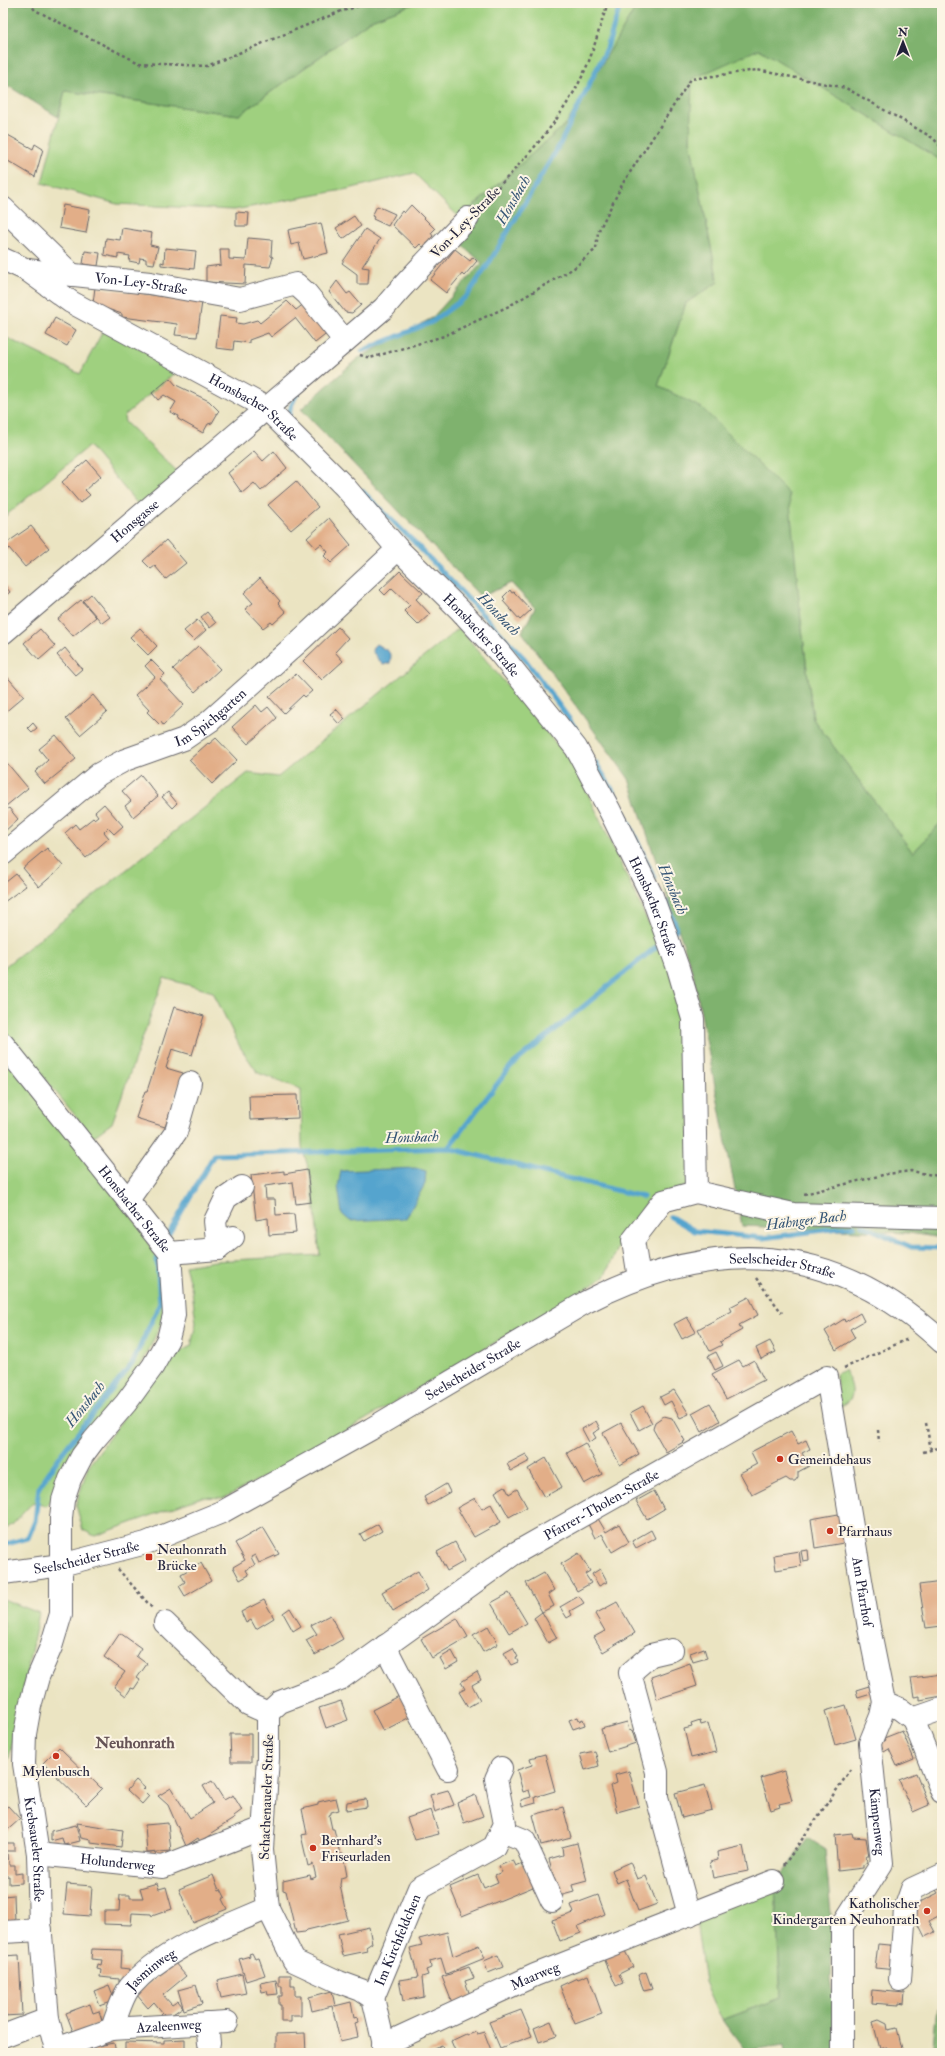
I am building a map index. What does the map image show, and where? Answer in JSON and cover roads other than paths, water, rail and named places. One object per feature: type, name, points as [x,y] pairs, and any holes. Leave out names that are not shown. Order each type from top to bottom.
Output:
[{"type":"street","points":[[3,208],[72,275]]},
{"type":"street","name":"Von-Ley-Straße","points":[[265,408],[384,308],[411,276],[441,248],[468,218]]},
{"type":"street","name":"Honsbacher Straße","points":[[3,259],[27,270],[71,302],[265,408],[345,487],[398,549],[461,611],[498,651],[576,748],[610,811],[652,896],[678,968],[693,1019],[696,1192]]},
{"type":"street","name":"Von-Ley-Straße","points":[[27,270],[150,283],[240,299],[296,284],[307,294],[345,341]]},
{"type":"street","name":"Honsgasse","points":[[3,633],[265,408]]},
{"type":"street","name":"Im Spichgarten","points":[[3,854],[99,774],[124,760],[184,740],[210,721],[303,638],[398,549]]},
{"type":"street","name":"Honsbacher Straße","points":[[3,1044],[170,1253],[174,1315],[168,1339],[153,1366],[126,1403],[82,1456],[70,1479],[63,1500],[61,1565]]},
{"type":"street","points":[[128,1200],[176,1132],[190,1083]]},
{"type":"street","points":[[170,1253],[225,1243],[215,1221],[226,1198],[242,1187]]},
{"type":"street","points":[[639,1278],[633,1240],[663,1201],[696,1192],[793,1214],[942,1218]]},
{"type":"street","name":"Seelscheider Straße","points":[[3,1573],[61,1565],[146,1543],[222,1512],[464,1375],[586,1302],[639,1278],[690,1264],[718,1258],[780,1259],[822,1270],[884,1297],[935,1336]]},
{"type":"street","name":"Pfarrer-Tholen-Straße","points":[[268,1713],[280,1702],[340,1679],[512,1555],[827,1377]]},
{"type":"street","name":"Am Pfarrhof","points":[[827,1377],[869,1628],[884,1702]]},
{"type":"street","name":"Krebsaueler Straße","points":[[56,2051],[48,2019],[41,1930],[38,1854],[24,1764],[25,1734],[30,1706],[38,1677],[52,1647],[61,1614],[61,1565]]},
{"type":"street","points":[[165,1623],[248,1704],[268,1713]]},
{"type":"street","points":[[385,1646],[448,1769]]},
{"type":"street","points":[[672,1650],[651,1655],[630,1673],[657,1772],[657,1797],[689,1915]]},
{"type":"street","points":[[884,1702],[900,1709],[913,1719],[942,1792]]},
{"type":"street","name":"Kämpenweg","points":[[842,2053],[842,1926],[882,1863],[870,1742],[881,1716],[884,1702]]},
{"type":"street","points":[[913,1719],[942,1709]]},
{"type":"street","name":"Schachenaueler Straße","points":[[268,1713],[268,1758],[262,1849],[268,1908],[294,1961],[339,1982],[361,1990],[373,1998]]},
{"type":"street","name":"Im Kirchfeldchen","points":[[373,1998],[419,1888],[494,1847],[505,1824],[496,1779],[501,1768]]},
{"type":"street","name":"Holunderweg","points":[[38,1854],[163,1867],[263,1828]]},
{"type":"street","points":[[502,1831],[524,1840],[552,1901]]},
{"type":"street","points":[[900,1980],[905,1909],[912,1889],[942,1875]]},
{"type":"street","name":"Maarweg","points":[[385,2049],[535,1975],[774,1881]]},
{"type":"street","name":"Jasminweg","points":[[112,2029],[129,1987],[157,1963],[193,1941],[268,1908]]},
{"type":"street","points":[[3,1932],[41,1930]]},
{"type":"street","points":[[373,1998],[385,2049]]},
{"type":"street","points":[[3,2036],[48,2019]]},
{"type":"street","points":[[56,2051],[112,2029]]},
{"type":"street","name":"Azaleenweg","points":[[112,2029],[214,2029]]},
{"type":"water","points":[[376,644],[388,651],[391,656],[390,663],[383,665],[372,651]]},
{"type":"water","points":[[415,1168],[426,1171],[425,1184],[406,1218],[350,1221],[342,1214],[338,1186],[341,1171]]},
{"type":"waterway","name":"Honsbach","points":[[362,351],[432,322],[467,296],[489,263],[559,146],[607,48],[621,3]]},
{"type":"waterway","name":"Honsbach","points":[[291,421],[288,419],[291,406],[297,394]]},
{"type":"waterway","name":"Honsbach","points":[[362,491],[413,541],[524,658],[583,740]]},
{"type":"waterway","name":"Honsbach","points":[[596,763],[615,794],[654,877]]},
{"type":"waterway","name":"Honsbach","points":[[666,902],[676,926],[675,931]]},
{"type":"waterway","name":"Honsbach","points":[[168,1235],[214,1155],[448,1148],[511,1066],[662,942]]},
{"type":"waterway","name":"Hähnger Bach","points":[[448,1148],[643,1197]]},
{"type":"waterway","name":"Hähnger Bach","points":[[671,1217],[695,1231],[763,1238],[854,1226]]},
{"type":"waterway","name":"Hähnger Bach","points":[[862,1225],[911,1247],[942,1248]]},
{"type":"waterway","name":"Honsbach","points":[[3,1545],[28,1538],[35,1521],[39,1487],[62,1453],[132,1364],[160,1303],[157,1258]]},
{"type":"place","name":"Gemeindehaus","points":[[780,1459]]},
{"type":"place","name":"Pfarrhaus","points":[[830,1531]]},
{"type":"place","name":"Neuhonrath Brücke","points":[[149,1557]]},
{"type":"place","name":"Mylenbusch","points":[[56,1756]]},
{"type":"place","name":"Bernhard's Friseurladen","points":[[313,1848]]},
{"type":"place","name":"Katholischer Kindergarten Neuhonrath","points":[[927,1911]]},
{"type":"district","name":"Neuhonrath","points":[[135,1742]]}]
